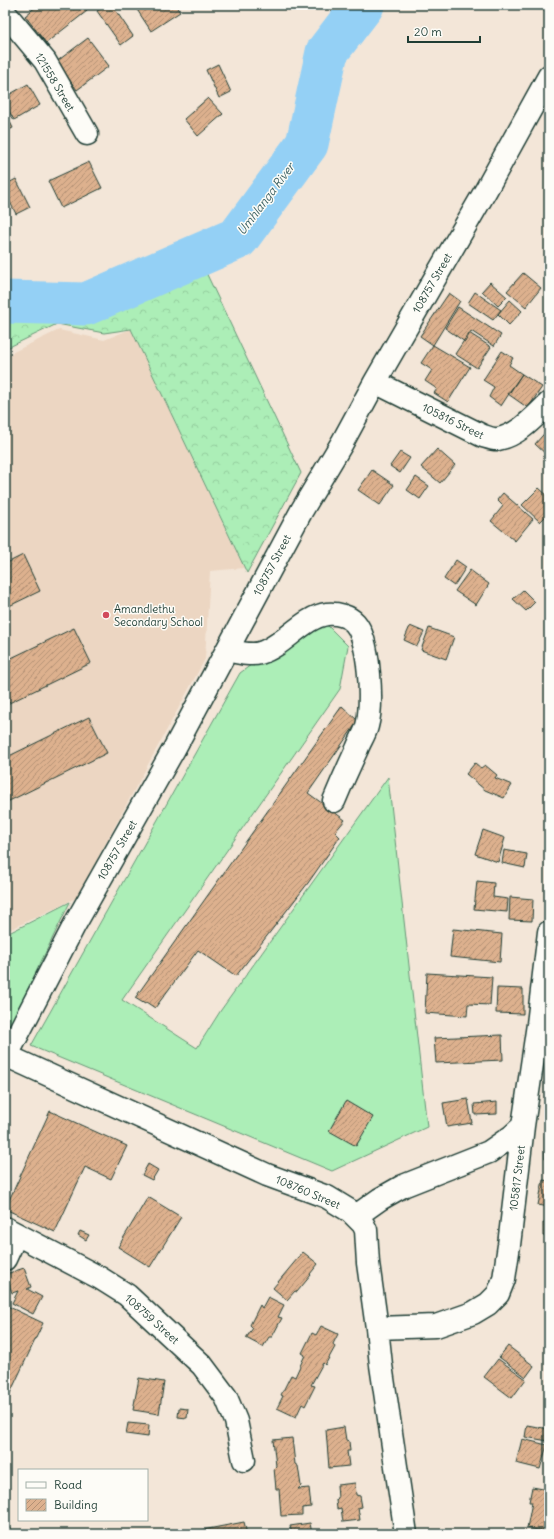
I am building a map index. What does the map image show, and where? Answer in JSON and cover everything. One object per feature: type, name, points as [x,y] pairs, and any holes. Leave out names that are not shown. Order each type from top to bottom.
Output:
[{"type":"street","name":"121558 Street","points":[[5,13],[45,61],[87,134]]},
{"type":"street","name":"108757 Street","points":[[5,1057],[75,924],[174,750],[302,510],[342,443],[375,382],[486,190],[549,76]]},
{"type":"street","name":"105816 Street","points":[[375,382],[483,436],[497,439],[524,427],[549,403]]},
{"type":"street","points":[[227,650],[250,654],[260,653],[271,648],[318,616],[328,613],[349,617],[355,623],[361,632],[369,670],[370,694],[367,726],[334,801]]},
{"type":"street","name":"105817 Street","points":[[377,1328],[436,1326],[473,1313],[488,1304],[498,1294],[504,1279],[509,1245],[549,932]]},
{"type":"street","name":"108760 Street","points":[[5,1057],[267,1175],[327,1197],[341,1204],[356,1216],[366,1230],[368,1263],[381,1365],[406,1534]]},
{"type":"street","points":[[356,1216],[380,1199],[403,1186],[489,1152],[512,1136],[523,1126]]},
{"type":"street","points":[[5,1259],[11,1232]]},
{"type":"street","name":"108759 Street","points":[[11,1232],[100,1278],[127,1295],[202,1365],[226,1397],[236,1421],[244,1460]]},
{"type":"shaded area","name":"Amandlethu Secondary School","points":[[131,329],[244,568],[210,571],[205,659],[76,898],[5,932],[5,356],[59,330],[104,340]]},
{"type":"green space","points":[[202,264],[301,473],[247,573],[131,329],[104,333],[57,324],[5,349],[5,310],[89,313]]},
{"type":"green space","points":[[318,616],[348,646],[340,689],[122,1000],[197,1048],[221,1010],[388,777],[427,1127],[332,1171],[31,1046],[240,673]]},
{"type":"green space","points":[[70,902],[8,1030],[5,1030],[5,935]]},
{"type":"building","points":[[38,5],[82,5],[87,11],[46,43],[25,16]]},
{"type":"building","points":[[106,5],[112,5],[133,36],[121,45],[97,11]]},
{"type":"building","points":[[134,5],[175,5],[180,12],[151,31]]},
{"type":"building","points":[[88,38],[109,66],[77,90],[56,62]]},
{"type":"building","points":[[218,64],[231,92],[219,98],[206,70]]},
{"type":"building","points":[[28,84],[40,105],[14,120],[5,104],[5,97]]},
{"type":"building","points":[[208,98],[223,114],[198,136],[184,119]]},
{"type":"building","points":[[5,112],[13,128],[5,132]]},
{"type":"building","points":[[89,162],[102,188],[61,208],[48,181]]},
{"type":"building","points":[[16,179],[30,207],[16,214],[5,192],[5,185]]},
{"type":"building","points":[[523,273],[541,288],[526,307],[507,291]]},
{"type":"building","points":[[490,282],[507,297],[498,306],[482,291]]},
{"type":"building","points":[[475,292],[501,310],[493,320],[468,303]]},
{"type":"building","points":[[449,293],[460,301],[433,345],[420,336]]},
{"type":"building","points":[[510,300],[522,311],[509,325],[498,314]]},
{"type":"building","points":[[458,307],[501,335],[494,346],[471,331],[465,342],[445,328]]},
{"type":"building","points":[[469,333],[491,347],[477,368],[455,354]]},
{"type":"building","points":[[433,345],[470,367],[448,402],[434,393],[437,389],[425,381],[432,370],[421,363]]},
{"type":"building","points":[[502,351],[513,358],[509,365],[522,374],[501,406],[489,397],[494,387],[483,380]]},
{"type":"building","points":[[522,374],[542,387],[528,408],[508,394]]},
{"type":"building","points":[[549,428],[549,457],[535,444]]},
{"type":"building","points":[[437,449],[455,465],[440,483],[421,467]]},
{"type":"building","points":[[400,452],[410,458],[400,473],[390,466]]},
{"type":"building","points":[[372,470],[394,485],[380,505],[358,490]]},
{"type":"building","points":[[416,477],[429,486],[420,499],[407,490]]},
{"type":"building","points":[[539,488],[549,497],[549,513],[540,522],[522,505]]},
{"type":"building","points":[[503,493],[533,519],[515,541],[491,521],[503,506],[497,500]]},
{"type":"building","points":[[23,555],[40,591],[5,608],[5,564]]},
{"type":"building","points":[[456,560],[466,567],[454,586],[444,579]]},
{"type":"building","points":[[470,570],[489,584],[476,605],[455,591]]},
{"type":"building","points":[[523,590],[535,602],[526,611],[513,599]]},
{"type":"building","points":[[410,626],[424,632],[417,646],[404,640]]},
{"type":"building","points":[[74,628],[91,663],[5,705],[5,661]]},
{"type":"building","points":[[429,628],[454,637],[446,659],[421,650]]},
{"type":"building","points":[[342,706],[358,721],[308,793],[345,820],[335,832],[340,837],[308,883],[236,976],[198,950],[155,1008],[146,1002],[145,1004],[135,998]]},
{"type":"building","points":[[89,717],[107,753],[5,803],[5,758]]},
{"type":"building","points":[[475,763],[481,768],[485,765],[497,775],[495,778],[512,785],[504,798],[485,790],[466,774]]},
{"type":"building","points":[[483,830],[505,838],[498,862],[475,854]]},
{"type":"building","points":[[504,850],[527,854],[525,868],[502,863]]},
{"type":"building","points":[[477,881],[494,883],[493,897],[508,899],[507,912],[474,909]]},
{"type":"building","points":[[510,897],[533,899],[532,921],[509,920]]},
{"type":"building","points":[[453,929],[502,934],[500,962],[450,957]]},
{"type":"building","points":[[427,973],[492,977],[490,1005],[468,1004],[467,1016],[425,1013]]},
{"type":"building","points":[[497,988],[523,989],[523,1014],[496,1013]]},
{"type":"building","points":[[502,1035],[503,1060],[436,1063],[434,1038]]},
{"type":"building","points":[[468,1099],[472,1123],[447,1127],[443,1103]]},
{"type":"building","points":[[346,1101],[373,1117],[356,1146],[329,1131]]},
{"type":"building","points":[[497,1102],[497,1114],[475,1115],[474,1104]]},
{"type":"building","points":[[50,1111],[127,1146],[111,1179],[85,1167],[55,1232],[5,1209]]},
{"type":"building","points":[[545,1135],[549,1135],[549,1159],[545,1159]]},
{"type":"building","points":[[148,1164],[158,1170],[152,1180],[142,1175]]},
{"type":"building","points":[[543,1180],[549,1181],[549,1207],[538,1205]]},
{"type":"building","points":[[148,1197],[181,1217],[150,1267],[118,1247]]},
{"type":"building","points":[[543,1223],[549,1224],[549,1236],[543,1236]]},
{"type":"building","points":[[80,1231],[89,1235],[86,1240],[78,1235]]},
{"type":"building","points":[[303,1252],[318,1264],[297,1292],[295,1291],[287,1300],[273,1288]]},
{"type":"building","points":[[24,1268],[31,1287],[27,1289],[42,1297],[33,1314],[12,1303],[18,1291],[12,1293],[6,1274]]},
{"type":"building","points":[[268,1297],[284,1305],[278,1317],[282,1318],[272,1337],[269,1337],[263,1347],[246,1338],[253,1328],[250,1325],[260,1305],[262,1308]]},
{"type":"building","points":[[5,1305],[43,1323],[5,1404]]},
{"type":"building","points":[[321,1326],[338,1334],[333,1344],[335,1347],[325,1365],[323,1363],[311,1385],[315,1386],[305,1406],[302,1404],[296,1417],[277,1408],[283,1396],[281,1395],[291,1375],[295,1377],[305,1355],[302,1353],[312,1333],[316,1335]]},
{"type":"building","points":[[508,1346],[534,1366],[526,1377],[499,1357]]},
{"type":"building","points":[[498,1359],[526,1379],[512,1398],[484,1377]]},
{"type":"building","points":[[139,1378],[164,1382],[159,1414],[133,1410]]},
{"type":"building","points":[[179,1408],[188,1409],[187,1418],[178,1417]]},
{"type":"building","points":[[128,1423],[149,1425],[148,1437],[126,1434]]},
{"type":"building","points":[[527,1425],[549,1429],[548,1441],[525,1437]]},
{"type":"building","points":[[344,1427],[346,1440],[349,1441],[350,1451],[347,1451],[349,1466],[329,1468],[326,1430]]},
{"type":"building","points":[[292,1438],[295,1464],[298,1466],[301,1486],[298,1489],[309,1488],[311,1507],[302,1508],[302,1515],[281,1516],[279,1489],[276,1489],[274,1468],[276,1466],[273,1440]]},
{"type":"building","points":[[522,1439],[547,1445],[540,1469],[516,1463]]},
{"type":"building","points":[[355,1483],[356,1495],[360,1496],[362,1507],[358,1508],[360,1520],[343,1522],[341,1508],[337,1509],[337,1485]]},
{"type":"building","points":[[532,1487],[549,1490],[549,1532],[527,1528],[532,1502],[529,1502]]},
{"type":"building","points":[[244,1522],[247,1534],[204,1534],[203,1530]]},
{"type":"building","points":[[310,1523],[312,1534],[292,1534],[290,1526]]},
{"type":"waterway","name":"Umhlanga River","points":[[5,302],[86,304],[238,238],[307,144],[327,52],[363,5]]},
{"type":"place","name":"Amandlethu Secondary School","points":[[106,615]]}]
